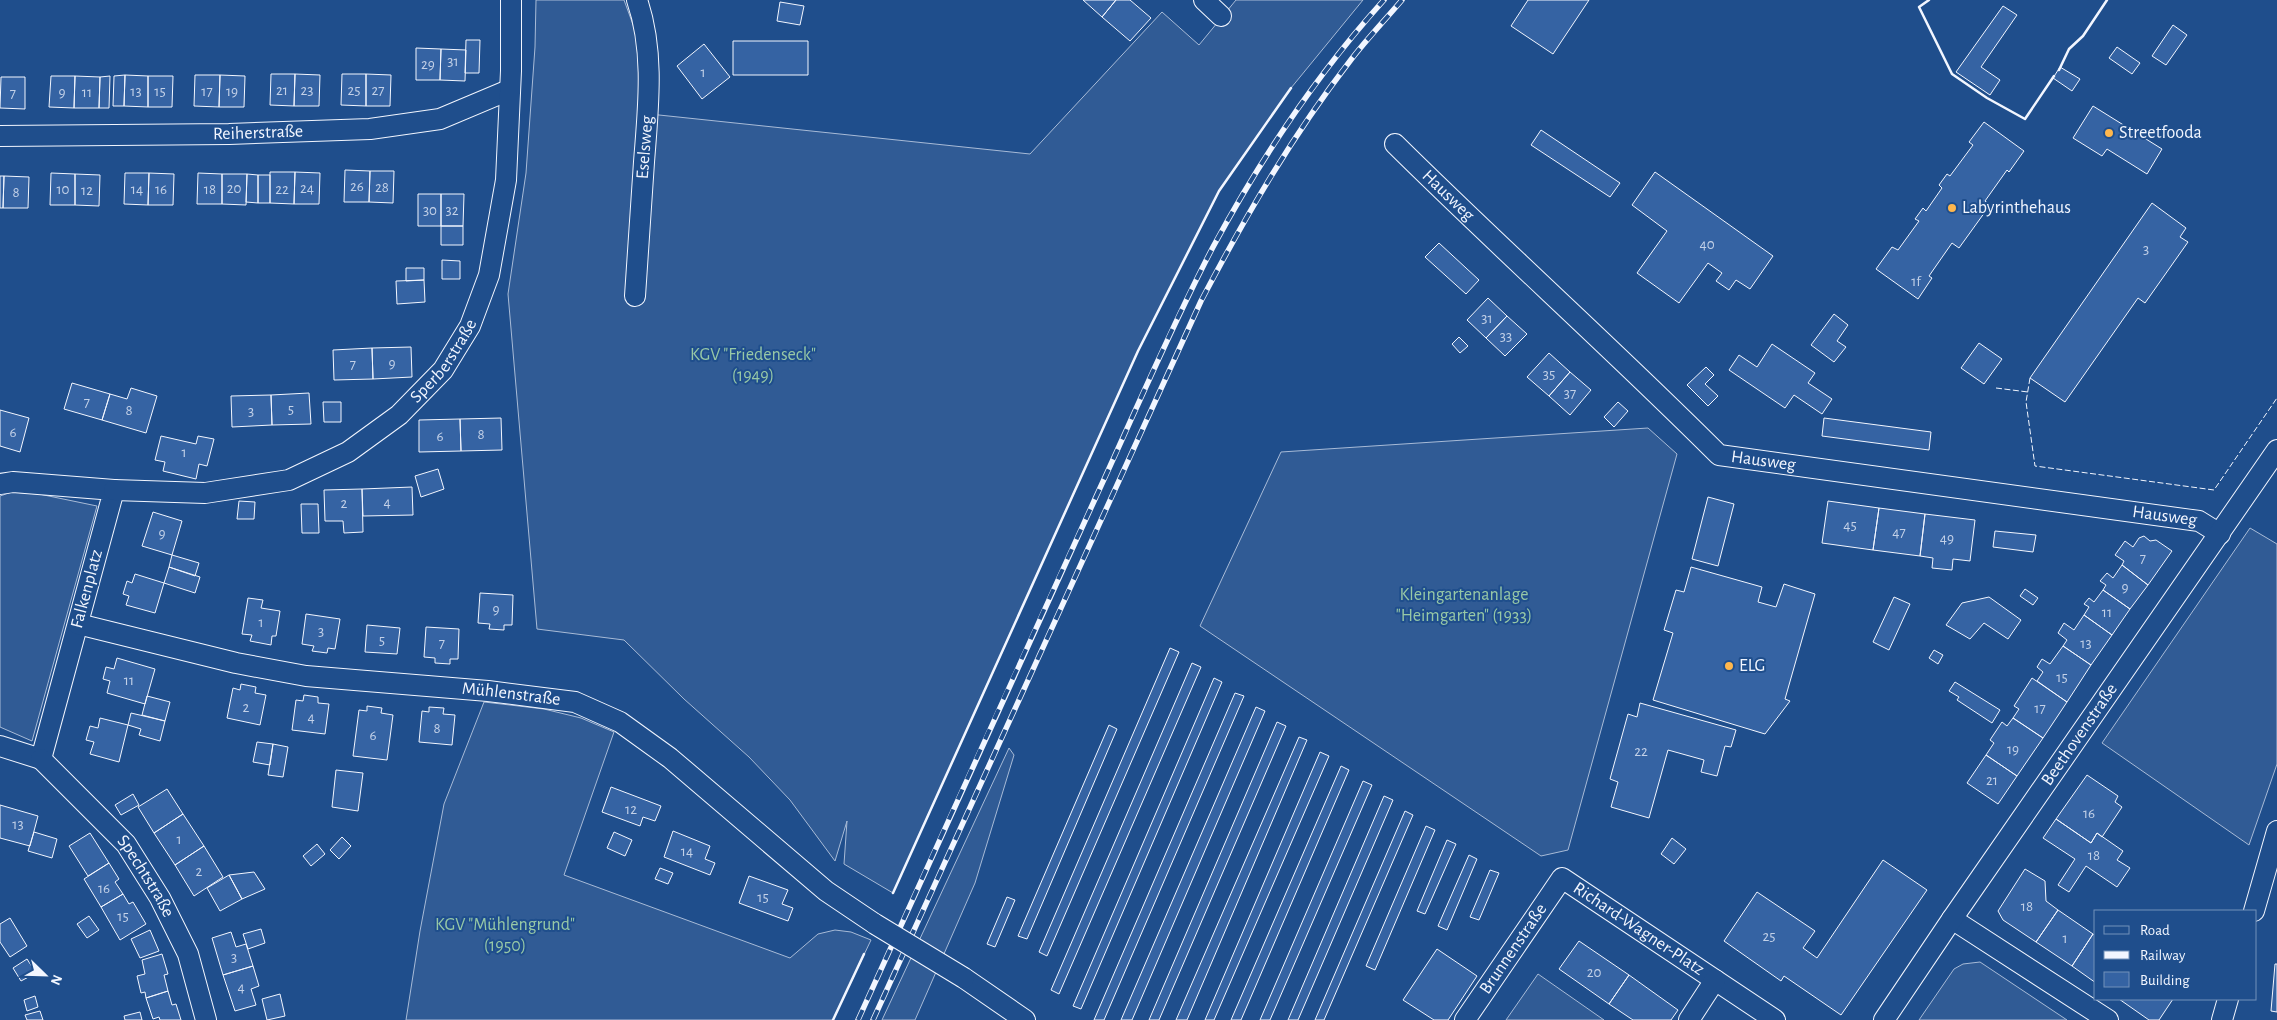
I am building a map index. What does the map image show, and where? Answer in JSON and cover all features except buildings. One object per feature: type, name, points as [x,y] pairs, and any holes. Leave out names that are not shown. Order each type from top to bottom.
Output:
[{"type":"street","name":"Sperberstraße","points":[[114,490],[205,493],[288,480],[348,452],[399,415],[443,370],[470,326],[490,275],[506,180],[511,71],[511,0]]},
{"type":"street","name":"Eselsweg","points":[[635,296],[648,104],[648,49],[643,17],[637,0]]},
{"type":"street","points":[[1204,0],[1221,16]]},
{"type":"street","name":"Reiherstraße","points":[[0,136],[229,134],[370,129],[440,119],[509,90]]},
{"type":"street","name":"Hausweg","points":[[1395,144],[1487,236],[1662,398],[1719,455],[2199,522],[2220,534]]},
{"type":"street","name":"Beethovenstraße","points":[[1884,1020],[2277,450]]},
{"type":"street","points":[[0,484],[13,482],[114,490]]},
{"type":"street","name":"Falkenplatz","points":[[41,759],[114,490]]},
{"type":"street","name":"Mühlenstraße","points":[[78,624],[236,663],[306,676],[488,691],[575,702],[620,722],[670,758],[826,891],[875,924],[964,978],[1025,1020]]},
{"type":"street","points":[[0,746],[41,759]]},
{"type":"street","name":"Spechtstraße","points":[[41,759],[126,844],[160,898],[188,954],[206,1020]]},
{"type":"street","points":[[2254,910],[2277,831]]},
{"type":"street","name":"Richard-Wagner-Platz","points":[[1562,878],[1775,1020]]},
{"type":"street","name":"Brunnenstraße","points":[[1465,1020],[1562,878]]},
{"type":"street","points":[[1952,919],[2108,1020]]},
{"type":"street","name":"Richard-Wagner-Platz","points":[[1689,1020],[1715,980]]},
{"type":"street","points":[[2222,1020],[2228,1000]]},
{"type":"shaded area","name":"KGV \"Friedenseck\" (1949)","points":[[536,0],[624,0],[635,30],[641,69],[640,113],[1030,154],[1162,12],[1199,45],[1236,0],[1363,0],[1291,88],[1219,191],[1138,351],[893,893],[844,864],[847,821],[835,861],[790,800],[749,757],[684,699],[624,640],[537,629],[508,294],[526,173],[535,47]]},
{"type":"shaded area","name":"Kleingartenanlage \"Heimgarten\" (1933)","points":[[1648,428],[1677,454],[1568,850],[1541,856],[1200,626],[1281,452]]},
{"type":"shaded area","points":[[12,492],[39,494],[97,506],[32,741],[0,727],[0,496]]},
{"type":"shaded area","points":[[2250,528],[2277,544],[2277,764],[2249,845],[2102,743]]},
{"type":"shaded area","name":"KGV \"Mühlengrund\" (1950)","points":[[484,702],[544,709],[581,718],[614,732],[564,875],[790,958],[818,934],[835,930],[851,932],[871,940],[833,1020],[406,1020],[420,931],[444,804]]},
{"type":"shaded area","points":[[1009,748],[1014,755],[975,883],[915,1020],[882,1020]]},
{"type":"shaded area","points":[[1980,962],[2067,1020],[1919,1020],[1954,969],[1963,964]]},
{"type":"shaded area","points":[[1538,974],[1604,1020],[1506,1020]]},
{"type":"railway","points":[[858,1020],[1152,372],[1213,247],[1250,182],[1291,119],[1359,28],[1384,0]]},
{"type":"railway","points":[[873,1020],[1201,301],[1252,208],[1308,118],[1356,53],[1402,0]]},
{"type":"fence","points":[[2030,378],[2026,402],[2035,466],[2214,490],[2277,398]]},
{"type":"fence","points":[[1996,388],[2028,392]]},
{"type":"wall","points":[[1929,0],[1919,7],[1952,74],[1987,98],[2025,119],[2054,76]]},
{"type":"wall","points":[[2059,70],[2069,49],[2083,36],[2107,0]]},
{"type":"wall","points":[[893,893],[1138,351],[1219,191],[1291,88]]},
{"type":"wall","points":[[833,1020],[864,954]]},
{"type":"place","name":"Streetfooda","points":[[2109,133]]},
{"type":"place","name":"Labyrinthehaus","points":[[1952,208]]},
{"type":"place","name":"ELG","points":[[1729,666]]}]
